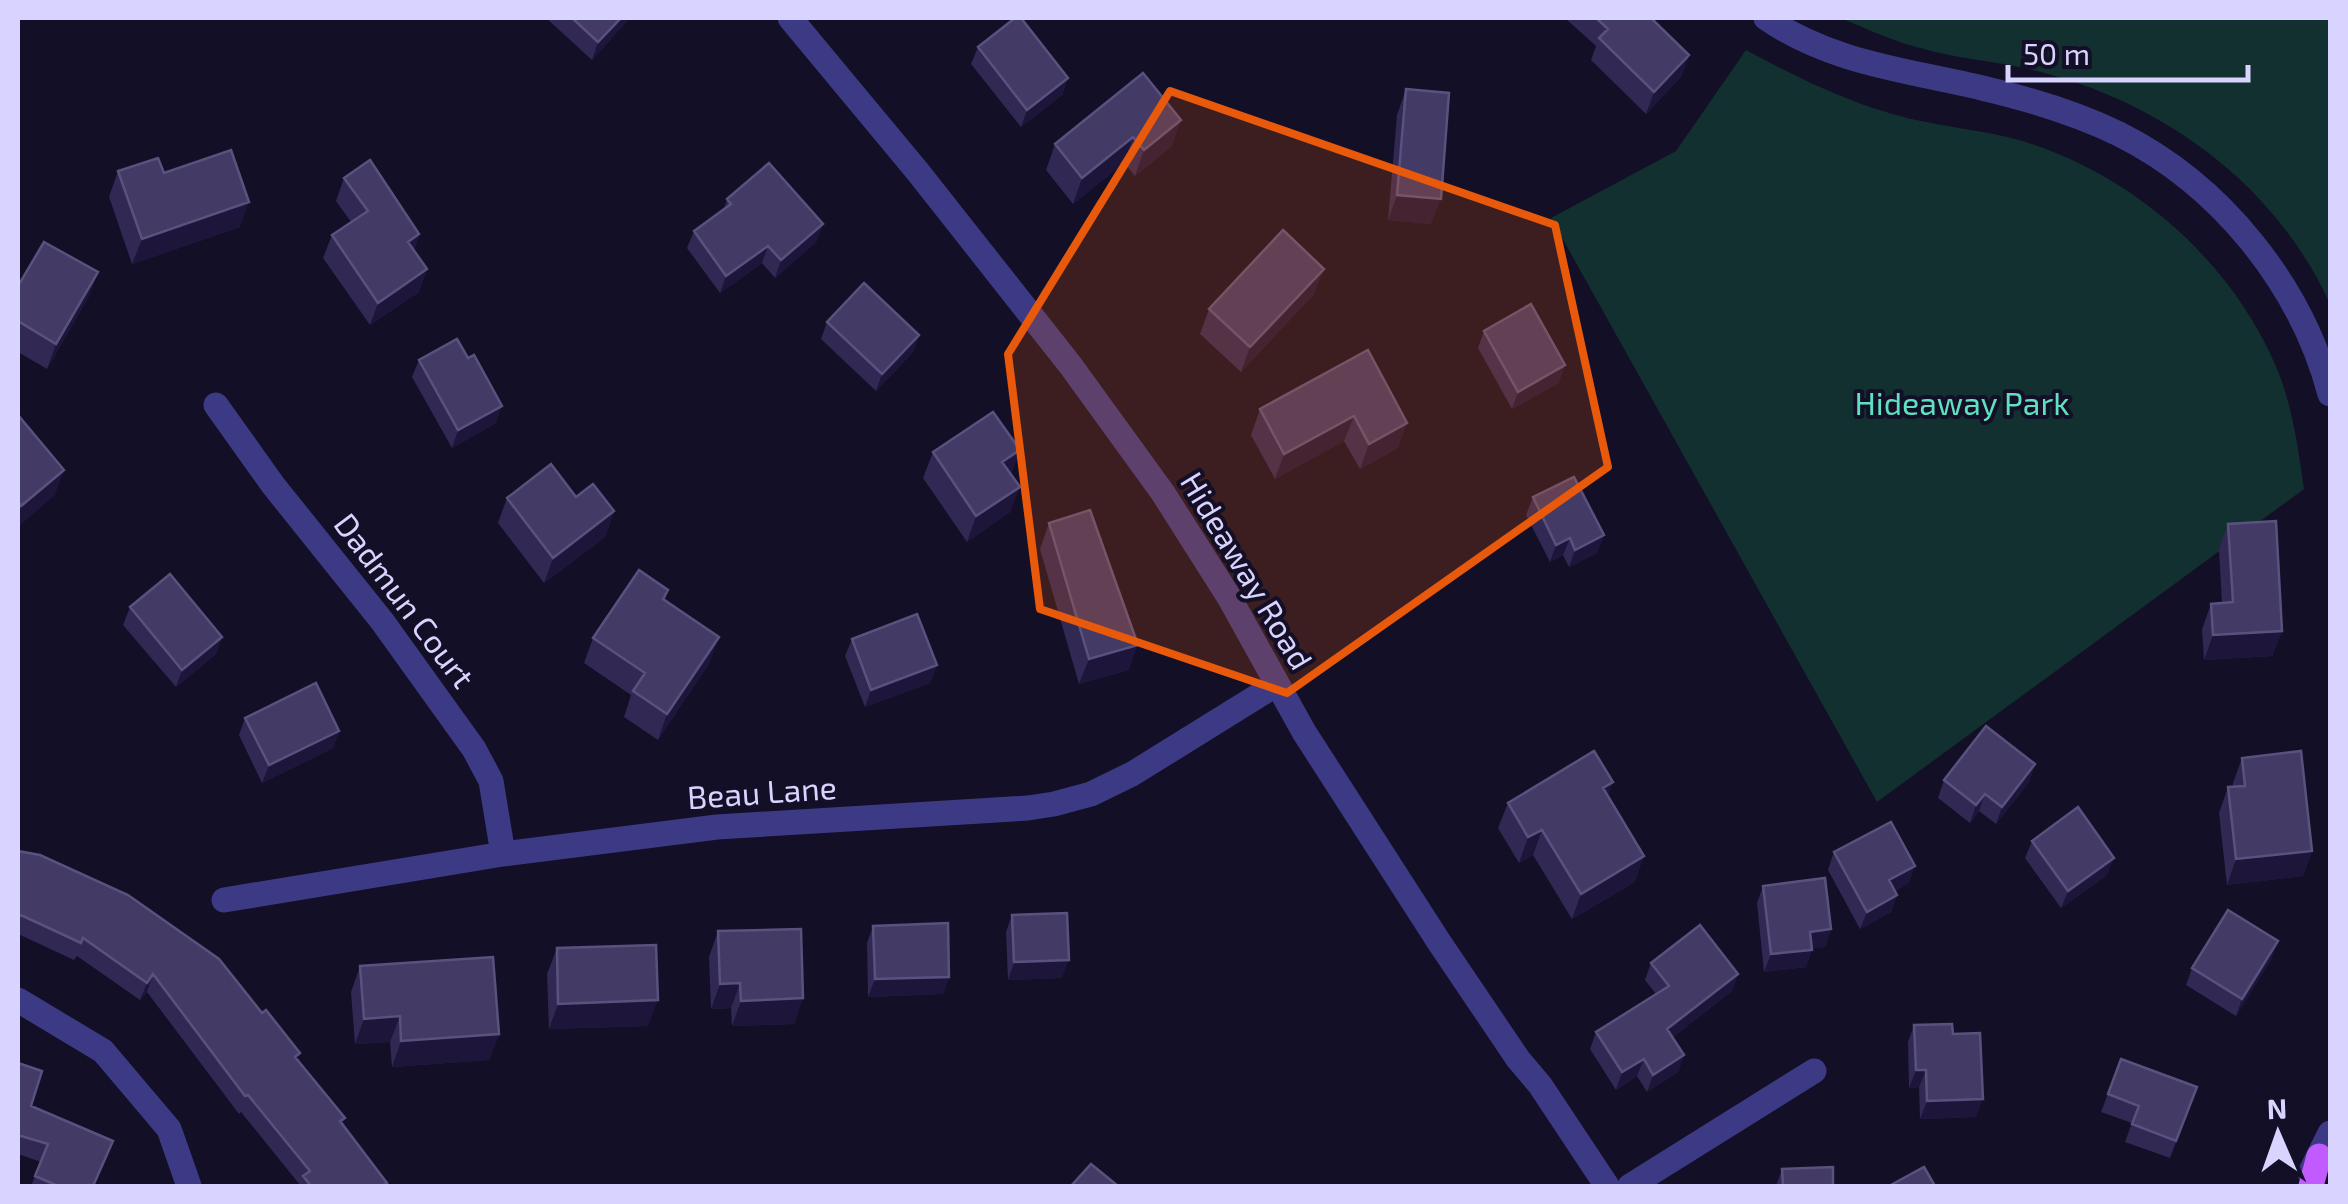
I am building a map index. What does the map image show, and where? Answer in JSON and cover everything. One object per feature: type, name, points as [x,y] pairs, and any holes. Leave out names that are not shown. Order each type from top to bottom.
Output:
[{"type":"main road","points":[[2312,1186],[2324,1145]]},
{"type":"street","name":"Hideaway Road","points":[[790,18],[1071,366],[1162,493],[1229,597],[1304,732],[1439,942],[1607,1186]]},
{"type":"street","points":[[1766,18],[1808,43],[1836,54],[1999,92],[2076,115],[2163,160],[2240,228],[2272,268],[2311,337],[2330,394]]},
{"type":"street","name":"Dadmun Court","points":[[216,405],[273,485],[382,621],[474,749],[491,781],[502,854]]},
{"type":"street","name":"Beau Lane","points":[[224,900],[502,854],[717,827],[1054,804],[1091,794],[1132,774],[1277,684]]},
{"type":"street","points":[[18,1000],[103,1051],[169,1129],[189,1186]]},
{"type":"street","points":[[1630,1186],[1814,1070]]},
{"type":"street","points":[[2302,1186],[2324,1145]]},
{"type":"highlighted area","points":[[1170,91],[1555,225],[1608,467],[1287,693],[1040,609],[1008,354]]},
{"type":"green space","points":[[1841,18],[2330,18],[2330,304],[2307,260],[2246,185],[2169,126],[2080,84],[2033,70],[1920,48]]},
{"type":"green space","name":"Hideaway Park","points":[[1746,50],[1865,105],[1907,118],[2019,140],[2060,155],[2136,197],[2171,224],[2231,288],[2275,364],[2297,441],[2304,489],[1877,802],[1551,218],[1676,151]]},
{"type":"building","points":[[572,18],[621,18],[598,42]]},
{"type":"building","points":[[1015,18],[1021,18],[1068,78],[1027,110],[978,47]]},
{"type":"building","points":[[1596,18],[1651,18],[1689,55],[1654,92],[1599,38],[1608,29]]},
{"type":"building","points":[[1143,73],[1181,120],[1144,150],[1133,137],[1082,178],[1055,144]]},
{"type":"building","points":[[1406,89],[1449,93],[1441,199],[1397,195]]},
{"type":"building","points":[[231,150],[249,202],[142,239],[118,171],[158,158],[164,173]]},
{"type":"building","points":[[370,160],[419,234],[408,242],[427,269],[378,303],[332,235],[368,211],[344,178]]},
{"type":"building","points":[[769,163],[823,224],[781,260],[768,246],[726,276],[694,231],[731,204],[727,199]]},
{"type":"building","points":[[1283,230],[1324,269],[1250,347],[1209,309]]},
{"type":"building","points":[[44,242],[98,272],[56,344],[18,321],[18,286]]},
{"type":"building","points":[[864,283],[919,335],[882,374],[827,322]]},
{"type":"building","points":[[1531,304],[1565,365],[1518,392],[1484,331]]},
{"type":"building","points":[[457,339],[468,358],[474,355],[502,406],[458,430],[419,360]]},
{"type":"building","points":[[1368,350],[1407,423],[1369,444],[1354,416],[1284,454],[1260,409]]},
{"type":"building","points":[[993,412],[1020,450],[1002,462],[1020,487],[976,516],[933,452]]},
{"type":"building","points":[[18,415],[64,470],[21,506],[18,501]]},
{"type":"building","points":[[551,464],[576,497],[593,484],[614,511],[553,558],[507,498]]},
{"type":"building","points":[[1574,477],[1604,535],[1575,550],[1570,538],[1556,545],[1533,497]]},
{"type":"building","points":[[1090,510],[1138,645],[1089,659],[1049,523]]},
{"type":"building","points":[[2276,521],[2282,631],[2213,635],[2211,604],[2233,602],[2228,524]]},
{"type":"building","points":[[639,570],[668,590],[663,599],[719,637],[667,714],[633,691],[645,673],[593,638]]},
{"type":"building","points":[[170,574],[222,637],[182,670],[130,607]]},
{"type":"building","points":[[917,614],[937,665],[871,690],[852,639]]},
{"type":"building","points":[[316,683],[339,731],[269,765],[245,718]]},
{"type":"building","points":[[1986,726],[2035,764],[2002,807],[1985,794],[1976,805],[1944,780]]},
{"type":"building","points":[[1594,751],[1613,782],[1603,788],[1644,856],[1581,894],[1542,830],[1528,837],[1508,803]]},
{"type":"building","points":[[2301,751],[2312,851],[2236,859],[2228,787],[2245,786],[2242,758]]},
{"type":"building","points":[[2078,807],[2114,858],[2068,891],[2032,841]]},
{"type":"building","points":[[1891,822],[1915,866],[1889,880],[1897,895],[1867,912],[1834,852]]},
{"type":"building","points":[[18,851],[40,855],[128,895],[219,959],[300,1053],[295,1057],[345,1118],[340,1121],[387,1183],[311,1186],[303,1176],[310,1171],[245,1096],[153,974],[147,983],[83,938],[81,943],[18,915]]},
{"type":"building","points":[[1825,878],[1831,929],[1810,932],[1812,950],[1771,954],[1763,886]]},
{"type":"building","points":[[2228,910],[2278,941],[2242,999],[2192,968]]},
{"type":"building","points":[[1067,913],[1069,960],[1014,962],[1012,915]]},
{"type":"building","points":[[948,923],[949,977],[875,979],[873,926]]},
{"type":"building","points":[[1700,925],[1738,974],[1667,1029],[1684,1055],[1653,1075],[1644,1059],[1622,1072],[1596,1032],[1669,986],[1651,963]]},
{"type":"building","points":[[801,929],[803,998],[741,1001],[740,983],[720,984],[718,931]]},
{"type":"building","points":[[656,945],[658,1000],[558,1004],[557,948]]},
{"type":"building","points":[[493,957],[499,1034],[401,1041],[400,1016],[364,1019],[360,966]]},
{"type":"building","points":[[1952,1024],[1953,1034],[1980,1033],[1983,1099],[1927,1101],[1926,1070],[1916,1070],[1914,1025]]},
{"type":"building","points":[[2121,1059],[2197,1087],[2176,1141],[2132,1124],[2139,1106],[2108,1094]]},
{"type":"building","points":[[18,1063],[42,1071],[31,1106],[113,1141],[93,1186],[58,1186],[35,1176],[48,1144],[18,1135]]},
{"type":"building","points":[[1091,1164],[1118,1186],[1071,1186]]},
{"type":"building","points":[[1833,1167],[1833,1186],[1783,1186],[1782,1169]]},
{"type":"building","points":[[1924,1167],[1935,1186],[1889,1186]]}]
